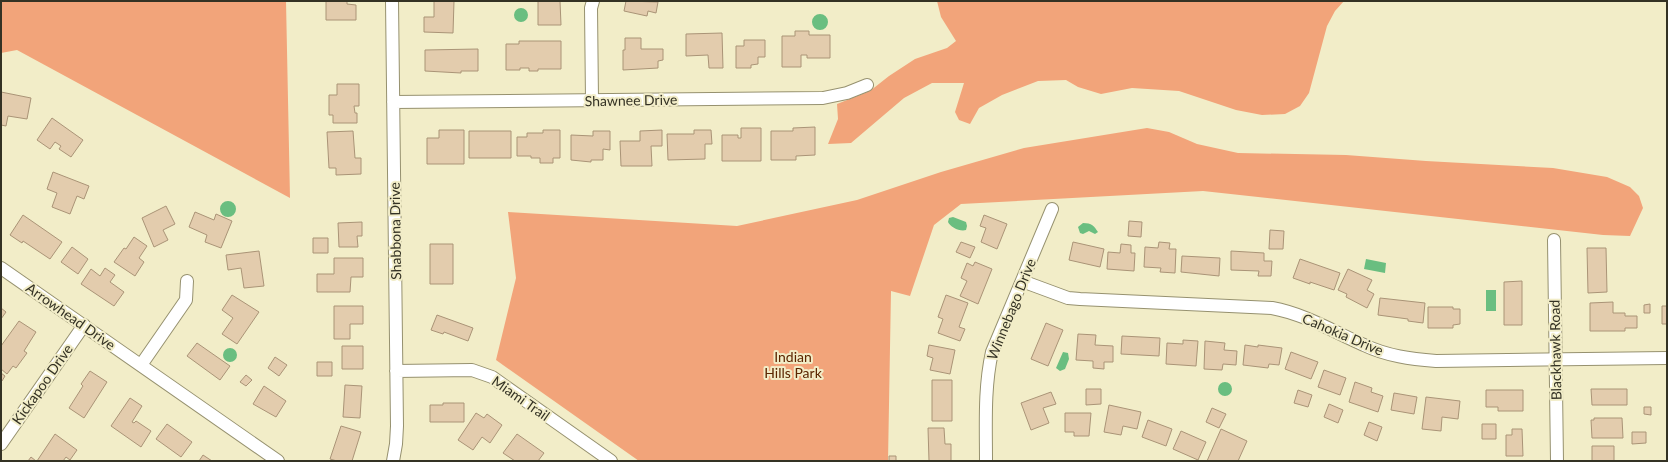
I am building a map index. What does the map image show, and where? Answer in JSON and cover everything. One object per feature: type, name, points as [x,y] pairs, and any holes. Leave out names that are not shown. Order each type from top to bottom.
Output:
[{"type":"street","name":"Shabbona Drive","points":[[392,1],[396,371],[396,444],[393,461]]},
{"type":"street","points":[[592,100],[591,8],[593,1]]},
{"type":"street","name":"Shawnee Drive","points":[[393,102],[823,98],[846,93],[867,85]]},
{"type":"street","name":"Winnebago Drive","points":[[986,461],[985,400],[987,375],[992,352],[1052,209]]},
{"type":"street","name":"Blackhawk Road","points":[[1554,240],[1557,461]]},
{"type":"street","name":"Arrowhead Drive","points":[[1,268],[278,461]]},
{"type":"street","points":[[141,365],[186,300],[187,281]]},
{"type":"street","name":"Cahokia Drive","points":[[1022,281],[1068,298],[1272,308],[1290,311],[1365,346],[1415,360],[1667,358]]},
{"type":"street","name":"Kickapoo Drive","points":[[1,444],[84,325]]},
{"type":"street","name":"Miami Trail","points":[[396,371],[472,370],[483,373],[492,377],[611,461]]},
{"type":"green space","points":[[1,1],[286,1],[290,198],[17,50],[1,53]]},
{"type":"green space","points":[[937,1],[1344,1],[1335,11],[1327,26],[1309,93],[1300,106],[1285,114],[1262,115],[1236,110],[1179,91],[1132,88],[1101,94],[1078,87],[1066,80],[1038,81],[1002,95],[979,108],[970,124],[959,120],[955,112],[964,83],[932,83],[904,98],[851,143],[828,144],[838,119],[837,104],[870,91],[889,76],[915,59],[947,48],[956,41],[941,17]]},
{"type":"green space","name":"Indian Hills Park","points":[[1147,128],[1169,132],[1197,144],[1238,153],[1346,155],[1553,168],[1607,177],[1630,187],[1639,196],[1643,208],[1630,236],[1603,235],[1203,191],[961,204],[934,225],[910,296],[891,291],[888,461],[639,461],[496,360],[516,278],[508,212],[737,226],[857,200],[941,172],[1024,148]]},
{"type":"shaded area","points":[[518,8],[524,8],[528,12],[528,18],[524,22],[518,22],[514,18],[514,12]]},
{"type":"shaded area","points":[[820,14],[826,16],[828,22],[826,28],[820,30],[814,28],[812,22],[814,16]]},
{"type":"shaded area","points":[[228,201],[235,206],[236,209],[231,216],[228,217],[221,212],[220,209],[225,202]]},
{"type":"shaded area","points":[[953,217],[966,222],[966,230],[958,230],[951,226],[948,222],[949,218]]},
{"type":"shaded area","points":[[1083,223],[1092,225],[1098,232],[1095,234],[1089,231],[1083,234],[1080,233],[1078,227]]},
{"type":"shaded area","points":[[1366,259],[1386,263],[1385,273],[1364,269]]},
{"type":"shaded area","points":[[1486,290],[1496,290],[1496,311],[1486,311]]},
{"type":"shaded area","points":[[227,348],[233,348],[237,352],[237,358],[233,362],[227,362],[223,358],[223,352]]},
{"type":"shaded area","points":[[1063,352],[1068,353],[1069,359],[1065,369],[1060,371],[1056,368]]},
{"type":"shaded area","points":[[1225,382],[1230,384],[1232,389],[1230,394],[1225,396],[1220,394],[1218,389],[1220,384]]},
{"type":"building","points":[[326,1],[347,1],[347,4],[356,5],[356,20],[326,20]]},
{"type":"building","points":[[434,1],[454,1],[453,33],[424,32],[424,17],[434,17]]},
{"type":"building","points":[[538,1],[560,1],[561,25],[538,25]]},
{"type":"building","points":[[626,1],[658,2],[656,13],[648,11],[647,16],[624,11]]},
{"type":"building","points":[[795,31],[809,31],[809,35],[830,35],[830,58],[807,58],[807,55],[801,55],[801,67],[782,67],[782,36],[795,36]]},
{"type":"building","points":[[722,33],[723,68],[709,68],[708,55],[686,56],[686,34]]},
{"type":"building","points":[[625,38],[641,38],[641,49],[663,49],[663,60],[658,61],[658,68],[623,70],[623,50],[625,50]]},
{"type":"building","points":[[744,40],[765,40],[765,57],[758,57],[758,64],[751,65],[751,68],[736,68],[736,46],[744,46]]},
{"type":"building","points":[[519,41],[561,41],[561,69],[538,69],[538,71],[529,71],[529,68],[520,68],[520,70],[506,70],[506,44],[519,44]]},
{"type":"building","points":[[478,49],[478,71],[461,71],[461,73],[425,71],[425,50]]},
{"type":"building","points":[[337,84],[359,84],[359,106],[354,106],[355,113],[357,113],[357,123],[333,123],[333,115],[329,115],[329,95],[337,95]]},
{"type":"building","points":[[1,92],[31,98],[27,119],[8,116],[6,126],[1,125]]},
{"type":"building","points":[[52,118],[83,140],[71,157],[59,149],[61,146],[55,142],[50,149],[37,140]]},
{"type":"building","points":[[815,127],[815,155],[796,156],[796,160],[771,160],[771,131],[793,131],[793,128]]},
{"type":"building","points":[[741,128],[761,128],[761,161],[722,161],[722,135],[738,135],[738,138],[741,138]]},
{"type":"building","points":[[439,130],[464,130],[464,164],[427,164],[427,138],[439,138]]},
{"type":"building","points":[[543,130],[560,130],[560,158],[553,158],[553,163],[540,163],[540,158],[531,158],[531,156],[517,156],[517,137],[527,137],[527,133],[543,133]]},
{"type":"building","points":[[662,130],[662,146],[651,146],[652,166],[621,166],[620,141],[640,141],[640,131]]},
{"type":"building","points":[[694,130],[711,130],[712,144],[705,144],[705,159],[668,160],[667,134],[694,134]]},
{"type":"building","points":[[353,131],[355,158],[361,158],[361,174],[336,175],[336,168],[329,168],[327,132]]},
{"type":"building","points":[[469,131],[511,131],[511,158],[469,158]]},
{"type":"building","points":[[593,131],[610,131],[610,150],[603,149],[603,160],[591,160],[591,162],[571,160],[571,135],[593,136]]},
{"type":"building","points":[[53,172],[89,186],[84,199],[77,196],[70,214],[52,207],[57,193],[47,189]]},
{"type":"building","points":[[166,206],[175,224],[163,230],[168,240],[154,247],[142,218]]},
{"type":"building","points":[[195,212],[214,220],[216,214],[232,221],[221,248],[205,242],[207,235],[189,227]]},
{"type":"building","points":[[23,215],[62,242],[50,259],[23,241],[22,243],[10,235]]},
{"type":"building","points":[[984,215],[1007,224],[997,249],[981,242],[986,228],[980,226]]},
{"type":"building","points":[[1129,221],[1142,222],[1141,237],[1128,236]]},
{"type":"building","points":[[362,222],[362,236],[357,236],[358,247],[339,247],[338,223]]},
{"type":"building","points":[[1270,230],[1284,231],[1283,249],[1269,249]]},
{"type":"building","points":[[134,237],[147,246],[139,258],[144,262],[135,276],[114,262],[124,248],[126,249]]},
{"type":"building","points":[[313,238],[328,238],[328,253],[313,253]]},
{"type":"building","points":[[961,242],[975,247],[970,258],[956,252]]},
{"type":"building","points":[[1073,242],[1104,249],[1100,267],[1069,260]]},
{"type":"building","points":[[1159,242],[1170,243],[1169,249],[1176,249],[1175,273],[1160,272],[1161,268],[1144,267],[1145,247],[1158,248]]},
{"type":"building","points":[[430,244],[453,244],[453,284],[430,284]]},
{"type":"building","points":[[1121,244],[1131,245],[1131,253],[1135,253],[1134,271],[1107,269],[1108,252],[1120,253]]},
{"type":"building","points":[[72,247],[88,259],[78,274],[61,262]]},
{"type":"building","points":[[1587,248],[1606,248],[1607,292],[1588,293]]},
{"type":"building","points":[[259,251],[264,286],[244,288],[241,268],[228,270],[226,255]]},
{"type":"building","points":[[1231,251],[1264,253],[1264,261],[1272,261],[1271,276],[1258,276],[1259,271],[1231,270]]},
{"type":"building","points":[[1182,256],[1220,258],[1219,276],[1181,272]]},
{"type":"building","points":[[334,258],[363,258],[363,277],[351,277],[350,292],[317,292],[317,274],[334,274]]},
{"type":"building","points":[[1300,259],[1340,273],[1334,290],[1293,278]]},
{"type":"building","points":[[975,262],[992,269],[978,304],[960,296],[967,281],[961,278],[967,263],[973,266]]},
{"type":"building","points":[[105,268],[115,275],[110,282],[124,292],[114,306],[81,284],[91,269],[100,276]]},
{"type":"building","points":[[1348,269],[1372,280],[1367,290],[1374,294],[1367,308],[1346,297],[1347,294],[1338,290]]},
{"type":"building","points":[[1522,281],[1522,325],[1504,325],[1504,282]]},
{"type":"building","points":[[232,295],[259,312],[237,344],[222,334],[233,318],[222,310]]},
{"type":"building","points":[[946,295],[968,303],[959,327],[965,329],[960,341],[938,333],[943,319],[938,317]]},
{"type":"building","points":[[1380,298],[1425,303],[1423,323],[1408,321],[1408,319],[1378,315]]},
{"type":"building","points":[[1613,302],[1613,313],[1625,313],[1625,316],[1637,316],[1637,328],[1625,328],[1625,331],[1590,331],[1590,303]]},
{"type":"building","points":[[1650,304],[1650,313],[1644,313],[1644,305]]},
{"type":"building","points":[[334,306],[363,306],[363,324],[350,324],[350,339],[334,339]]},
{"type":"building","points":[[1662,306],[1667,306],[1667,324],[1662,324]]},
{"type":"building","points":[[1428,307],[1453,307],[1453,309],[1460,309],[1460,324],[1453,325],[1453,328],[1428,328]]},
{"type":"building","points":[[1,308],[6,312],[1,319]]},
{"type":"building","points":[[437,315],[473,328],[468,341],[444,332],[443,334],[431,330]]},
{"type":"building","points":[[19,321],[36,332],[24,351],[27,353],[16,368],[13,366],[7,374],[1,369],[1,346]]},
{"type":"building","points":[[1046,323],[1063,330],[1048,366],[1031,359]]},
{"type":"building","points":[[1078,334],[1096,335],[1095,345],[1113,346],[1113,362],[1104,362],[1104,369],[1093,368],[1093,361],[1076,360]]},
{"type":"building","points":[[1122,336],[1160,338],[1159,356],[1121,354]]},
{"type":"building","points":[[1183,340],[1198,341],[1196,366],[1166,364],[1167,343],[1183,344]]},
{"type":"building","points":[[1205,341],[1225,343],[1224,350],[1237,351],[1236,365],[1223,364],[1222,370],[1204,369]]},
{"type":"building","points":[[197,343],[230,366],[220,380],[187,356]]},
{"type":"building","points":[[929,345],[955,350],[950,374],[930,370],[933,358],[927,356]]},
{"type":"building","points":[[1245,345],[1282,348],[1279,365],[1269,364],[1268,368],[1243,365]]},
{"type":"building","points":[[342,346],[363,346],[363,369],[342,369]]},
{"type":"building","points":[[1291,352],[1318,362],[1311,379],[1285,369]]},
{"type":"building","points":[[275,357],[287,365],[279,376],[268,368]]},
{"type":"building","points":[[317,362],[332,362],[332,376],[317,376]]},
{"type":"building","points":[[1324,370],[1346,378],[1340,395],[1318,387]]},
{"type":"building","points":[[90,371],[107,382],[84,418],[69,408],[83,386],[81,384]]},
{"type":"building","points":[[1,373],[5,376],[2,381],[1,381]]},
{"type":"building","points":[[246,375],[252,380],[246,386],[240,382]]},
{"type":"building","points":[[932,380],[952,380],[952,421],[932,421]]},
{"type":"building","points":[[1355,382],[1372,388],[1371,392],[1383,396],[1378,412],[1349,402]]},
{"type":"building","points":[[345,385],[362,386],[360,418],[343,417]]},
{"type":"building","points":[[264,386],[286,401],[276,417],[253,404]]},
{"type":"building","points":[[1086,389],[1101,389],[1101,404],[1086,405]]},
{"type":"building","points":[[1591,389],[1627,389],[1627,405],[1592,405]]},
{"type":"building","points":[[1298,390],[1312,395],[1308,407],[1294,403]]},
{"type":"building","points":[[1486,390],[1523,390],[1523,411],[1498,411],[1498,407],[1486,407]]},
{"type":"building","points":[[1051,392],[1056,404],[1043,408],[1049,423],[1031,430],[1021,403]]},
{"type":"building","points":[[1394,393],[1417,397],[1414,414],[1391,410]]},
{"type":"building","points":[[1426,397],[1460,401],[1458,419],[1442,417],[1441,431],[1422,429]]},
{"type":"building","points":[[130,398],[142,406],[132,422],[134,423],[136,421],[151,431],[141,447],[111,426]]},
{"type":"building","points":[[443,403],[464,403],[464,422],[430,422],[430,405],[443,405]]},
{"type":"building","points":[[1329,404],[1343,410],[1338,423],[1324,417]]},
{"type":"building","points":[[1109,405],[1141,412],[1137,429],[1123,426],[1121,435],[1104,432]]},
{"type":"building","points":[[1644,407],[1651,407],[1651,415],[1644,414]]},
{"type":"building","points":[[1212,408],[1226,414],[1219,428],[1206,422]]},
{"type":"building","points":[[476,413],[484,418],[487,414],[502,425],[490,443],[482,437],[473,450],[458,440]]},
{"type":"building","points":[[1065,413],[1091,413],[1089,436],[1074,436],[1074,432],[1065,432]]},
{"type":"building","points":[[1594,418],[1622,418],[1623,438],[1592,438],[1591,420],[1594,420]]},
{"type":"building","points":[[1148,420],[1172,429],[1166,446],[1142,437]]},
{"type":"building","points":[[1369,422],[1382,427],[1377,441],[1364,435]]},
{"type":"building","points":[[167,424],[192,442],[181,457],[156,439]]},
{"type":"building","points":[[1482,424],[1496,424],[1496,439],[1482,439]]},
{"type":"building","points":[[341,426],[361,432],[352,461],[337,461],[330,459]]},
{"type":"building","points":[[928,428],[944,428],[945,444],[951,444],[951,461],[929,461]]},
{"type":"building","points":[[1221,429],[1247,441],[1238,461],[1207,461]]},
{"type":"building","points":[[1512,429],[1522,429],[1523,456],[1506,456],[1506,435],[1512,435]]},
{"type":"building","points":[[1181,431],[1206,442],[1198,460],[1173,449]]},
{"type":"building","points":[[1632,432],[1646,432],[1646,443],[1632,444]]},
{"type":"building","points":[[55,434],[77,450],[70,460],[66,457],[63,461],[37,461]]},
{"type":"building","points":[[517,434],[544,453],[538,461],[515,461],[503,453]]},
{"type":"building","points":[[1592,446],[1614,446],[1614,461],[1592,461]]},
{"type":"building","points":[[203,455],[212,461],[199,461]]},
{"type":"building","points":[[889,456],[896,456],[896,461],[889,461]]},
{"type":"building","points":[[31,457],[36,461],[28,461]]}]
